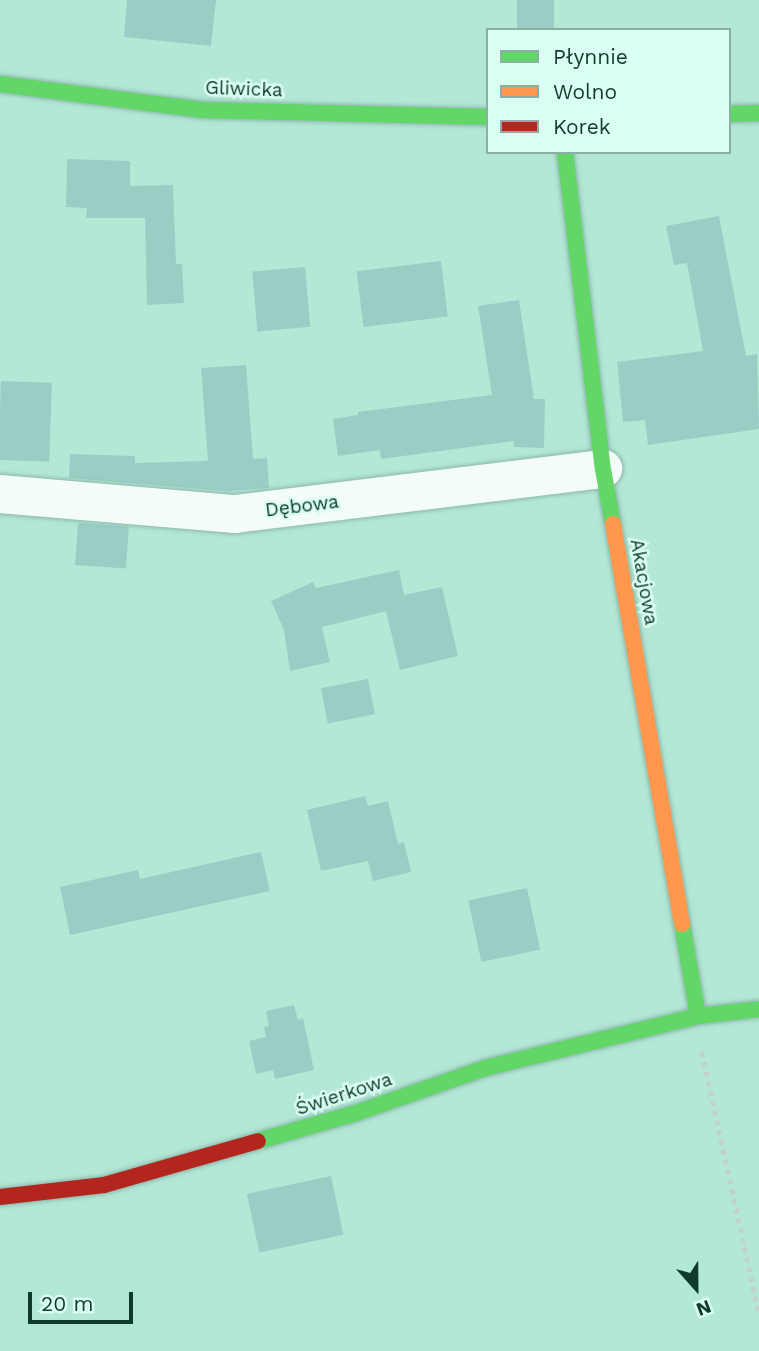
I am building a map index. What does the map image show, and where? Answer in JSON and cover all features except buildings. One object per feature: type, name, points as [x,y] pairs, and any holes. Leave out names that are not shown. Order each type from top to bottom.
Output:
[{"type":"street","name":"Gliwicka","points":[[0,84],[203,110],[486,117]]},
{"type":"street","points":[[731,114],[759,113]]},
{"type":"street","name":"Akacjowa","points":[[565,154],[603,469],[698,1016]]},
{"type":"street","name":"Dębowa","points":[[0,494],[235,514],[603,469]]},
{"type":"street","name":"Świerkowa","points":[[0,1197],[104,1185],[356,1113],[485,1068],[698,1016],[759,1009]]},
{"type":"path","points":[[698,1016],[705,1073],[759,1314]]},
{"type":"traffic: fast","points":[[0,84],[203,110],[486,117]]},
{"type":"traffic: fast","points":[[731,114],[759,113]]},
{"type":"traffic: fast","points":[[565,154],[603,469],[613,524]]},
{"type":"traffic: fast","points":[[682,924],[698,1016]]},
{"type":"traffic: fast","points":[[258,1141],[356,1113],[485,1068],[698,1016],[759,1009]]},
{"type":"traffic: slow","points":[[613,524],[682,924]]},
{"type":"traffic: jam","points":[[0,1197],[104,1185],[258,1141]]}]
